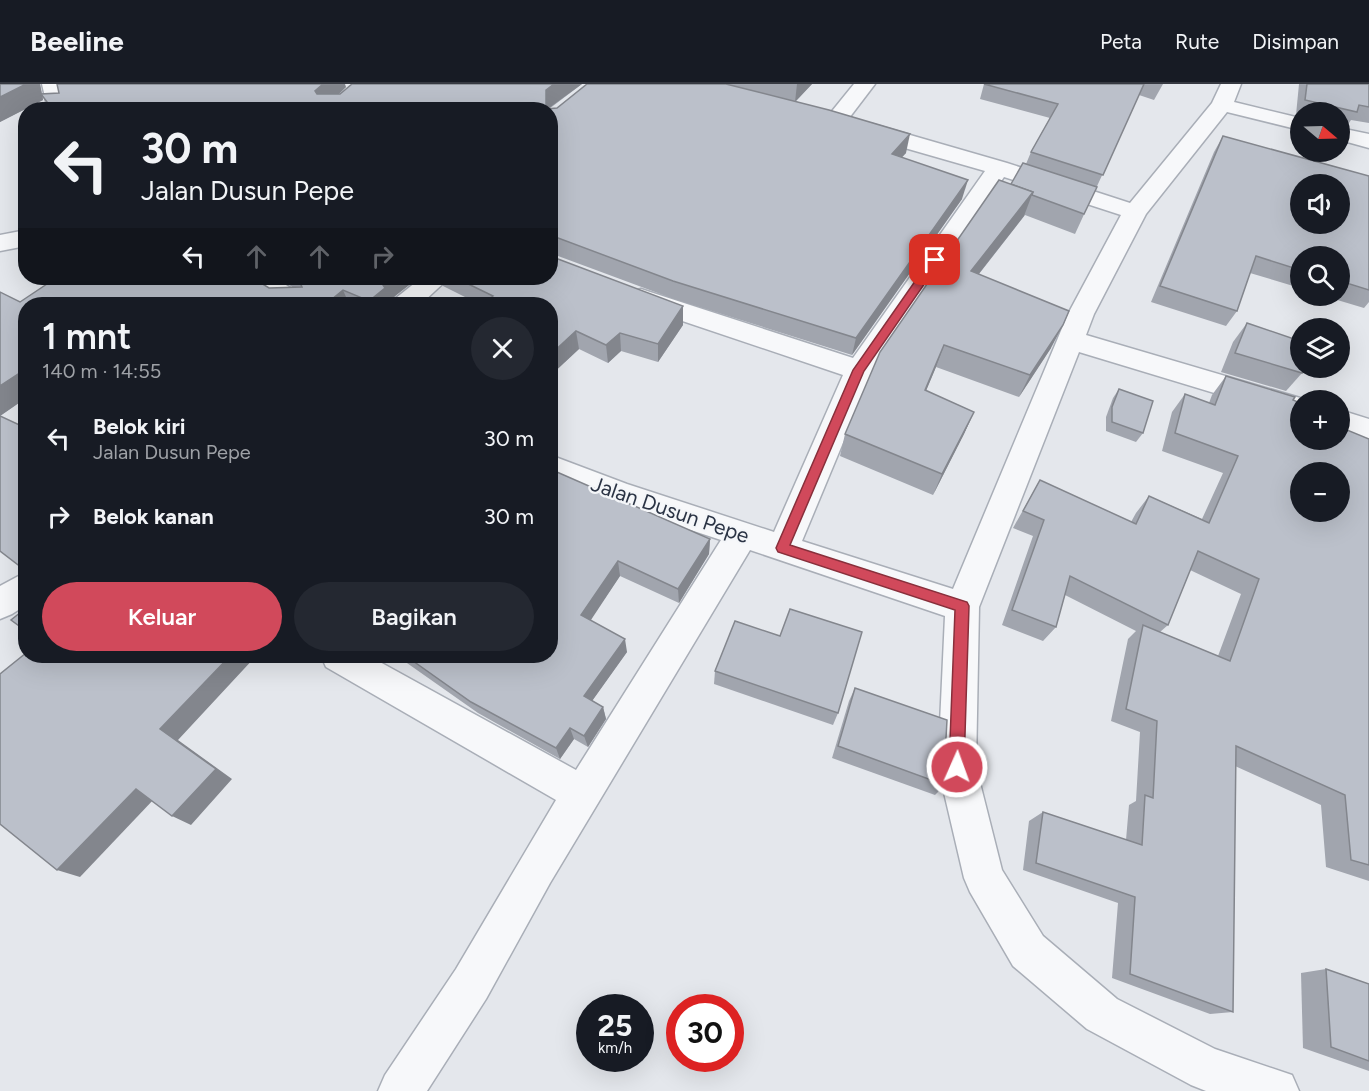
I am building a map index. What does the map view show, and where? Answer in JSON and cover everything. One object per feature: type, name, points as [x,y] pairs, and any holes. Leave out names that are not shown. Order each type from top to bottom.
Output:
[{"type":"street","points":[[52,84],[58,102]]},
{"type":"street","points":[[865,84],[825,118],[999,168],[1135,212]]},
{"type":"street","points":[[1276,1091],[1206,1080],[1102,1014],[1028,951],[984,878],[957,767],[962,606],[1081,314],[1135,212],[1226,95],[1290,120]]},
{"type":"street","points":[[1350,136],[1369,141]]},
{"type":"street","points":[[783,548],[859,370],[999,168]]},
{"type":"street","points":[[0,243],[18,240]]},
{"type":"street","points":[[268,285],[286,297]]},
{"type":"street","points":[[413,297],[428,285]]},
{"type":"street","points":[[623,290],[664,307],[859,370]]},
{"type":"street","points":[[1071,340],[1290,406]]},
{"type":"street","points":[[1350,424],[1369,430]]},
{"type":"street","name":"Jalan Dusun Pepe","points":[[558,470],[617,493],[962,606]]},
{"type":"street","points":[[401,1091],[471,984],[536,869],[742,535]]},
{"type":"street","points":[[0,604],[18,592]]},
{"type":"street","points":[[351,663],[582,794]]},
{"type":"building","points":[[0,84],[26,84],[0,97]]},
{"type":"building","points":[[57,84],[323,84],[315,91],[317,94],[340,94],[352,84],[554,84],[546,90],[546,102],[47,102],[41,94],[59,93]]},
{"type":"building","points":[[587,84],[726,84],[829,110],[910,134],[892,154],[968,180],[856,338],[673,281],[558,238],[558,107]]},
{"type":"building","points":[[984,84],[1144,84],[1103,175],[1031,152],[1058,104]]},
{"type":"building","points":[[1307,84],[1369,84],[1369,107],[1359,105],[1357,112],[1350,110],[1350,102],[1305,100]]},
{"type":"building","points":[[1223,136],[1290,154],[1290,162],[1318,162],[1369,176],[1369,290],[1350,284],[1350,246],[1290,246],[1290,267],[1256,256],[1237,311],[1160,286]]},
{"type":"building","points":[[1023,163],[1097,187],[1084,214],[1032,195],[1033,192],[1011,184]]},
{"type":"building","points":[[999,180],[1033,192],[971,271],[1069,311],[1063,325],[1030,375],[944,345],[925,390],[974,412],[942,474],[845,434],[880,352]]},
{"type":"building","points":[[558,259],[683,306],[658,344],[620,333],[606,345],[576,331],[558,348],[558,297],[493,296],[470,285],[558,285]]},
{"type":"building","points":[[46,285],[264,285],[269,288],[302,287],[301,285],[383,285],[385,288],[374,297],[360,297],[343,290],[334,297],[28,297]]},
{"type":"building","points":[[0,292],[18,301],[18,374],[0,386]]},
{"type":"building","points":[[1247,323],[1290,338],[1290,369],[1235,353]]},
{"type":"building","points":[[1226,376],[1290,395],[1290,450],[1350,450],[1350,431],[1369,439],[1369,865],[1351,860],[1345,795],[1236,746],[1233,1012],[1130,974],[1135,897],[1036,863],[1043,812],[1142,845],[1145,795],[1153,798],[1157,721],[1126,709],[1143,625],[1230,661],[1259,579],[1198,551],[1168,625],[1070,576],[1056,627],[1012,610],[1044,520],[1023,511],[1040,480],[1136,524],[1149,496],[1209,523],[1238,456],[1175,433],[1185,394],[1215,405]]},
{"type":"building","points":[[1119,389],[1153,401],[1143,433],[1112,422],[1112,407]]},
{"type":"building","points":[[0,416],[18,424],[18,565],[0,551]]},
{"type":"building","points":[[558,472],[710,539],[678,589],[618,561],[581,615],[625,639],[584,696],[603,707],[584,736],[570,728],[556,748],[471,702],[416,663],[558,663]]},
{"type":"building","points":[[790,609],[862,632],[838,713],[715,671],[735,621],[780,636]]},
{"type":"building","points":[[18,614],[18,625],[11,620]]},
{"type":"building","points":[[18,659],[18,663],[223,663],[160,729],[216,769],[172,816],[136,789],[57,870],[0,824],[0,674]]},
{"type":"building","points":[[855,688],[947,720],[945,756],[948,769],[945,785],[838,746]]},
{"type":"building","points":[[1326,969],[1369,984],[1369,1061],[1331,1047]]},
{"type":"route","points":[[935,260],[859,370],[783,548],[962,606],[957,767]]}]
